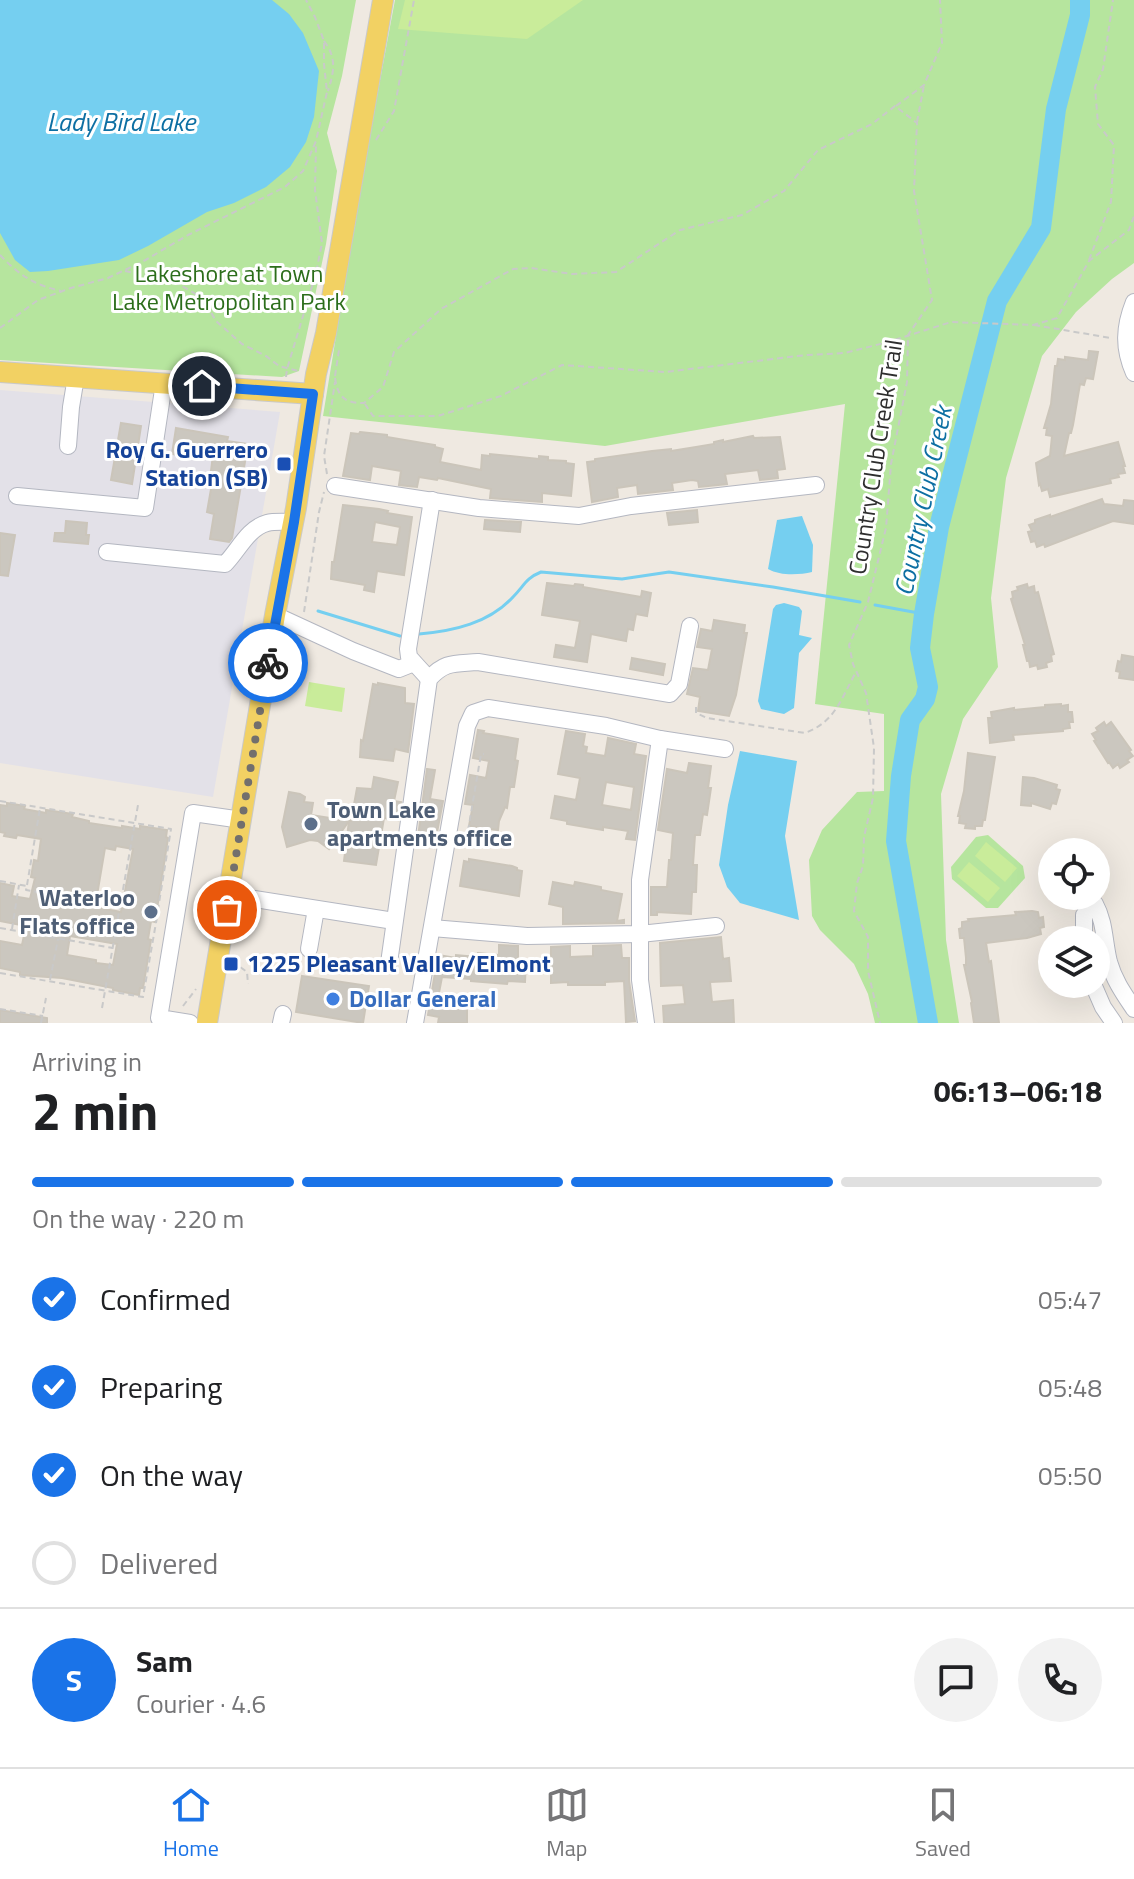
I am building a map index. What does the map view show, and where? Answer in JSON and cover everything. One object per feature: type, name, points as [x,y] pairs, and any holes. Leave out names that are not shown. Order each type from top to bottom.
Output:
[{"type":"main road","points":[[207,1023],[275,615],[294,522],[316,374],[326,333],[383,0]]},
{"type":"main road","points":[[0,372],[313,394]]},
{"type":"lane","points":[[1134,302],[1125,340],[1134,373]]},
{"type":"lane","points":[[68,446],[76,377]]},
{"type":"lane","points":[[17,496],[145,508],[164,383]]},
{"type":"lane","points":[[330,483],[479,508],[579,516],[631,506],[816,485]]},
{"type":"lane","points":[[429,679],[409,657],[408,649],[432,500]]},
{"type":"lane","points":[[107,552],[225,564],[251,532],[265,523],[294,522]]},
{"type":"lane","points":[[275,615],[399,669],[414,663]]},
{"type":"lane","points":[[389,963],[429,679],[438,669],[451,664],[478,662],[670,694],[679,684],[690,626]]},
{"type":"lane","points":[[415,1023],[467,726],[473,713],[488,708],[725,749]]},
{"type":"lane","points":[[646,1023],[640,980],[640,880],[660,739]]},
{"type":"lane","points":[[190,1023],[159,1018],[193,813],[242,820]]},
{"type":"lane","points":[[229,895],[394,921]]},
{"type":"lane","points":[[1084,926],[1084,915],[1095,904],[1103,926]]},
{"type":"lane","points":[[309,949],[316,909]]},
{"type":"lane","points":[[432,928],[527,936],[640,934],[716,926]]},
{"type":"lane","points":[[1110,965],[1120,989],[1134,1009]]},
{"type":"lane","points":[[1099,998],[1114,1023]]},
{"type":"path","points":[[0,328],[38,300],[108,278],[285,187],[303,171],[316,141],[334,70],[333,57],[306,0]]},
{"type":"path","points":[[373,144],[394,111],[414,0]]},
{"type":"path","name":"Country Club Creek Trail","points":[[880,1023],[868,971],[868,937],[854,911],[857,883],[863,866],[864,837],[873,798],[874,748],[866,693],[849,645],[868,602],[886,528],[891,464],[907,382],[908,335],[932,300],[914,191],[917,123],[924,85],[942,43],[940,0]]},
{"type":"path","points":[[1033,325],[1057,318],[1089,261],[1111,202],[1114,145],[1098,124],[1095,87],[1103,69],[1113,0]]},
{"type":"path","points":[[324,41],[327,92]]},
{"type":"path","points":[[335,378],[343,398],[349,403],[364,403],[383,387],[394,352],[441,309],[513,269],[531,268],[572,274],[616,272],[680,230],[742,215],[784,191],[818,150],[872,124],[924,85]]},
{"type":"path","points":[[895,106],[917,123]]},
{"type":"path","points":[[286,378],[322,243],[315,190],[316,141]]},
{"type":"path","points":[[1129,230],[1134,216]]},
{"type":"path","points":[[1089,261],[1134,226]]},
{"type":"path","points":[[0,255],[15,272],[42,287],[63,291]]},
{"type":"path","points":[[124,270],[175,282],[199,296],[216,321],[242,344],[279,366],[298,371]]},
{"type":"path","points":[[364,403],[373,416],[438,416],[501,396],[562,365],[665,372],[845,353],[951,322],[1033,325],[1125,340]]},
{"type":"path","points":[[301,627],[319,512],[330,483],[324,456],[340,348]]},
{"type":"path","points":[[696,707],[696,713],[707,718],[805,733],[827,722],[857,671]]},
{"type":"path","points":[[468,831],[481,754],[484,754]]},
{"type":"path","points":[[0,801],[171,829],[158,909]]},
{"type":"path","points":[[102,1008],[138,805]]},
{"type":"path","points":[[40,807],[26,890],[120,906]]},
{"type":"path","points":[[0,881],[27,886]]},
{"type":"path","points":[[12,930],[19,885]]},
{"type":"path","points":[[0,973],[143,997],[157,917]]},
{"type":"path","points":[[0,928],[113,948]]},
{"type":"path","points":[[50,981],[58,938]]},
{"type":"path","points":[[41,1023],[46,998]]},
{"type":"path","points":[[0,1009],[43,1016]]},
{"type":"shaded area","points":[[0,390],[280,412],[213,797],[0,763]]},
{"type":"green space","name":"Lakeshore at Town Lake Metropolitan Park","points":[[254,0],[356,0],[342,76],[327,133],[337,171],[326,244],[299,371],[282,377],[0,360],[0,217]]},
{"type":"green space","points":[[395,0],[1134,0],[1134,263],[1076,312],[1042,356],[1006,478],[991,598],[998,667],[963,719],[941,794],[946,940],[959,1023],[875,1023],[868,994],[854,964],[820,930],[812,916],[809,860],[822,830],[857,792],[884,791],[884,714],[815,704],[845,404],[605,446],[323,416]]},
{"type":"green space","points":[[405,0],[583,0],[527,39],[398,29]]},
{"type":"green space","points":[[309,682],[345,688],[342,712],[305,706]]},
{"type":"green space","points":[[988,835],[1023,866],[1025,878],[998,908],[986,908],[952,879],[951,867],[976,837]]},
{"type":"green space","points":[[986,842],[1017,868],[1005,882],[975,856]]},
{"type":"green space","points":[[969,862],[1000,888],[988,902],[957,876]]},
{"type":"water","name":"Lady Bird Lake","points":[[0,0],[272,0],[289,14],[303,33],[319,71],[314,117],[306,142],[290,167],[266,187],[207,212],[119,260],[30,272],[15,260],[0,233]]},
{"type":"water","points":[[802,516],[813,545],[812,572],[790,574],[768,569],[777,520]]},
{"type":"water","points":[[784,603],[799,607],[802,611],[799,635],[812,638],[799,653],[794,708],[784,714],[761,709],[758,701],[773,609]]},
{"type":"water","points":[[740,751],[797,761],[785,836],[799,920],[740,903],[727,887],[719,865]]},
{"type":"building","points":[[1089,351],[1098,352],[1093,379],[1086,378],[1084,385],[1080,384],[1064,456],[1118,442],[1125,473],[1110,479],[1111,483],[1050,497],[1048,489],[1042,491],[1039,485],[1036,463],[1050,456],[1052,436],[1046,435],[1047,428],[1044,428],[1051,404],[1055,366],[1058,359],[1065,360],[1065,357],[1088,360]]},
{"type":"building","points":[[121,423],[141,426],[132,484],[111,480]]},
{"type":"building","points":[[176,428],[228,437],[227,441],[248,444],[229,542],[210,539],[214,514],[207,512],[214,472],[211,471],[213,455],[185,451],[184,456],[172,454]]},
{"type":"building","points":[[351,433],[435,445],[443,449],[440,462],[481,470],[482,455],[490,454],[539,459],[539,456],[566,461],[574,464],[571,496],[542,493],[542,502],[490,498],[491,489],[438,478],[419,477],[417,487],[399,485],[401,471],[372,466],[370,480],[343,476]]},
{"type":"building","points":[[753,436],[780,437],[785,469],[777,470],[778,478],[760,480],[758,470],[725,474],[727,484],[699,487],[698,481],[692,480],[672,483],[673,490],[638,494],[637,485],[617,488],[618,497],[592,502],[587,462]]},
{"type":"building","points":[[1102,499],[1104,504],[1123,506],[1124,500],[1134,501],[1134,524],[1113,521],[1045,547],[1044,544],[1037,547],[1035,541],[1031,542],[1029,525],[1035,520]]},
{"type":"building","points":[[343,505],[412,517],[404,575],[377,571],[374,592],[364,590],[365,585],[331,579]],"holes":[[[375,522],[400,527],[397,545],[372,542]]]},
{"type":"building","points":[[697,510],[698,522],[669,525],[667,513]]},
{"type":"building","points":[[485,520],[521,522],[520,532],[484,529]]},
{"type":"building","points":[[66,521],[87,523],[88,544],[54,541],[55,533],[65,533]]},
{"type":"building","points":[[0,533],[15,535],[8,576],[0,575]]},
{"type":"building","points":[[547,583],[583,585],[641,597],[642,591],[651,593],[647,616],[636,614],[633,630],[628,629],[626,641],[591,634],[587,662],[554,657],[556,645],[575,648],[580,621],[542,615]]},
{"type":"building","points":[[1027,584],[1028,588],[1034,586],[1035,593],[1038,592],[1054,654],[1051,655],[1052,661],[1046,663],[1047,667],[1038,669],[1037,665],[1030,667],[1027,661],[1011,599],[1017,587]]},
{"type":"building","points":[[714,620],[745,625],[744,633],[747,633],[729,716],[698,711],[700,697],[687,694],[693,668],[708,670],[712,649],[697,647],[701,629],[712,631]]},
{"type":"building","points":[[1122,655],[1134,657],[1134,680],[1119,678],[1120,672],[1116,671]]},
{"type":"building","points":[[632,658],[665,664],[663,675],[630,669]]},
{"type":"building","points":[[373,684],[405,688],[405,703],[414,704],[408,752],[395,749],[393,761],[360,757]]},
{"type":"building","points":[[1068,705],[1068,712],[1072,712],[1070,728],[1013,735],[1014,740],[990,743],[988,718],[992,718],[991,712]]},
{"type":"building","points":[[1104,722],[1106,726],[1111,722],[1131,750],[1133,756],[1120,768],[1118,764],[1113,768],[1108,763],[1094,741],[1092,734]]},
{"type":"building","points":[[478,730],[518,739],[514,787],[510,787],[507,808],[499,821],[498,830],[469,826],[473,805],[465,804],[470,775],[486,778],[489,761],[473,758]]},
{"type":"building","points":[[566,731],[585,734],[583,746],[587,747],[586,753],[605,756],[608,738],[636,744],[634,754],[646,756],[635,840],[626,839],[628,831],[567,824],[567,821],[551,818],[555,796],[576,800],[580,778],[558,774]],"holes":[[[606,782],[634,787],[631,810],[602,805]]]},
{"type":"building","points":[[968,753],[995,757],[985,820],[982,826],[975,826],[975,829],[965,828],[966,824],[959,823],[958,816]]},
{"type":"building","points":[[689,763],[711,766],[707,815],[703,814],[700,835],[695,835],[693,865],[697,865],[696,892],[692,892],[691,914],[657,912],[657,915],[651,915],[651,887],[667,887],[671,860],[673,833],[658,830],[667,769],[687,773]]},
{"type":"building","points":[[427,769],[435,770],[430,799],[443,801],[434,848],[429,847],[431,839],[418,837]]},
{"type":"building","points":[[374,777],[398,782],[394,801],[401,802],[398,820],[384,818],[376,865],[344,861],[357,788],[372,789]]},
{"type":"building","points":[[1023,777],[1057,785],[1056,789],[1060,790],[1056,804],[1052,803],[1050,809],[1031,803],[1031,806],[1021,805]]},
{"type":"building","name":"Town Lake apartments office","points":[[289,792],[305,797],[304,802],[313,803],[311,815],[349,821],[329,849],[318,841],[310,840],[287,847],[282,827]]},
{"type":"building","points":[[7,803],[46,813],[46,810],[73,814],[72,817],[89,823],[122,828],[140,829],[140,826],[167,830],[155,922],[151,921],[148,939],[151,940],[143,988],[140,988],[139,995],[62,978],[20,975],[20,972],[0,968],[0,941],[22,945],[26,926],[0,921],[0,883],[14,886],[12,896],[30,899],[35,878],[31,877],[34,860],[38,861],[41,839],[4,836],[5,833],[0,832],[0,805],[7,806]],"holes":[[[116,846],[133,849],[121,912],[95,907],[105,848],[115,850]],[[70,936],[117,944],[113,965],[67,955]]]},
{"type":"building","points":[[469,859],[512,866],[522,871],[519,896],[460,886],[464,861],[469,862]]},
{"type":"building","points":[[553,882],[574,886],[575,882],[622,894],[617,921],[624,920],[624,923],[563,924],[563,907],[549,904]]},
{"type":"building","points":[[1015,912],[1038,912],[1039,918],[1043,917],[1044,926],[1038,926],[1038,935],[986,943],[999,1023],[974,1023],[964,965],[964,938],[960,938],[959,929],[962,922],[968,919],[1016,915]]},
{"type":"building","points":[[721,937],[723,959],[729,958],[731,981],[710,982],[712,1002],[733,1000],[734,1023],[664,1023],[663,1006],[685,1004],[683,985],[661,986],[660,943]]},
{"type":"building","points":[[499,945],[518,946],[518,960],[526,960],[525,982],[508,981],[507,984],[442,977],[438,998],[467,1003],[467,1023],[438,1023],[439,1017],[428,1015],[438,955],[456,958],[456,955],[478,957],[478,953],[499,955]]},
{"type":"building","points":[[621,945],[622,958],[629,958],[635,1021],[626,1022],[624,981],[605,982],[605,985],[551,983],[551,947],[570,946],[570,957],[593,956],[593,946]]},
{"type":"building","name":"Dollar General","points":[[302,976],[369,986],[363,1023],[296,1012]]},
{"type":"building","points":[[0,1010],[47,1018],[47,1023],[0,1023]]},
{"type":"waterway","name":"Country Club Creek","points":[[928,1023],[896,841],[901,776],[910,720],[925,699],[928,687],[920,648],[924,614],[939,527],[997,301],[1041,228],[1056,109],[1080,15],[1080,0]]},
{"type":"waterway","points":[[419,634],[458,628],[482,619],[504,606],[528,580],[541,572],[622,579],[669,572],[860,602]]},
{"type":"waterway","points":[[875,605],[924,614]]},
{"type":"waterway","points":[[318,611],[400,636]]},
{"type":"way so far","points":[[227,910],[268,663]]},
{"type":"place","name":"Roy G. Guerrero Station (SB)","points":[[284,464]]},
{"type":"place","name":"Town Lake apartments office","points":[[311,824]]},
{"type":"place","name":"Waterloo Flats office","points":[[151,912]]},
{"type":"place","name":"1225 Pleasant Valley/Elmont","points":[[231,964]]},
{"type":"place","name":"Dollar General","points":[[333,999]]},
{"type":"route","points":[[202,386],[313,394],[268,663]]}]
